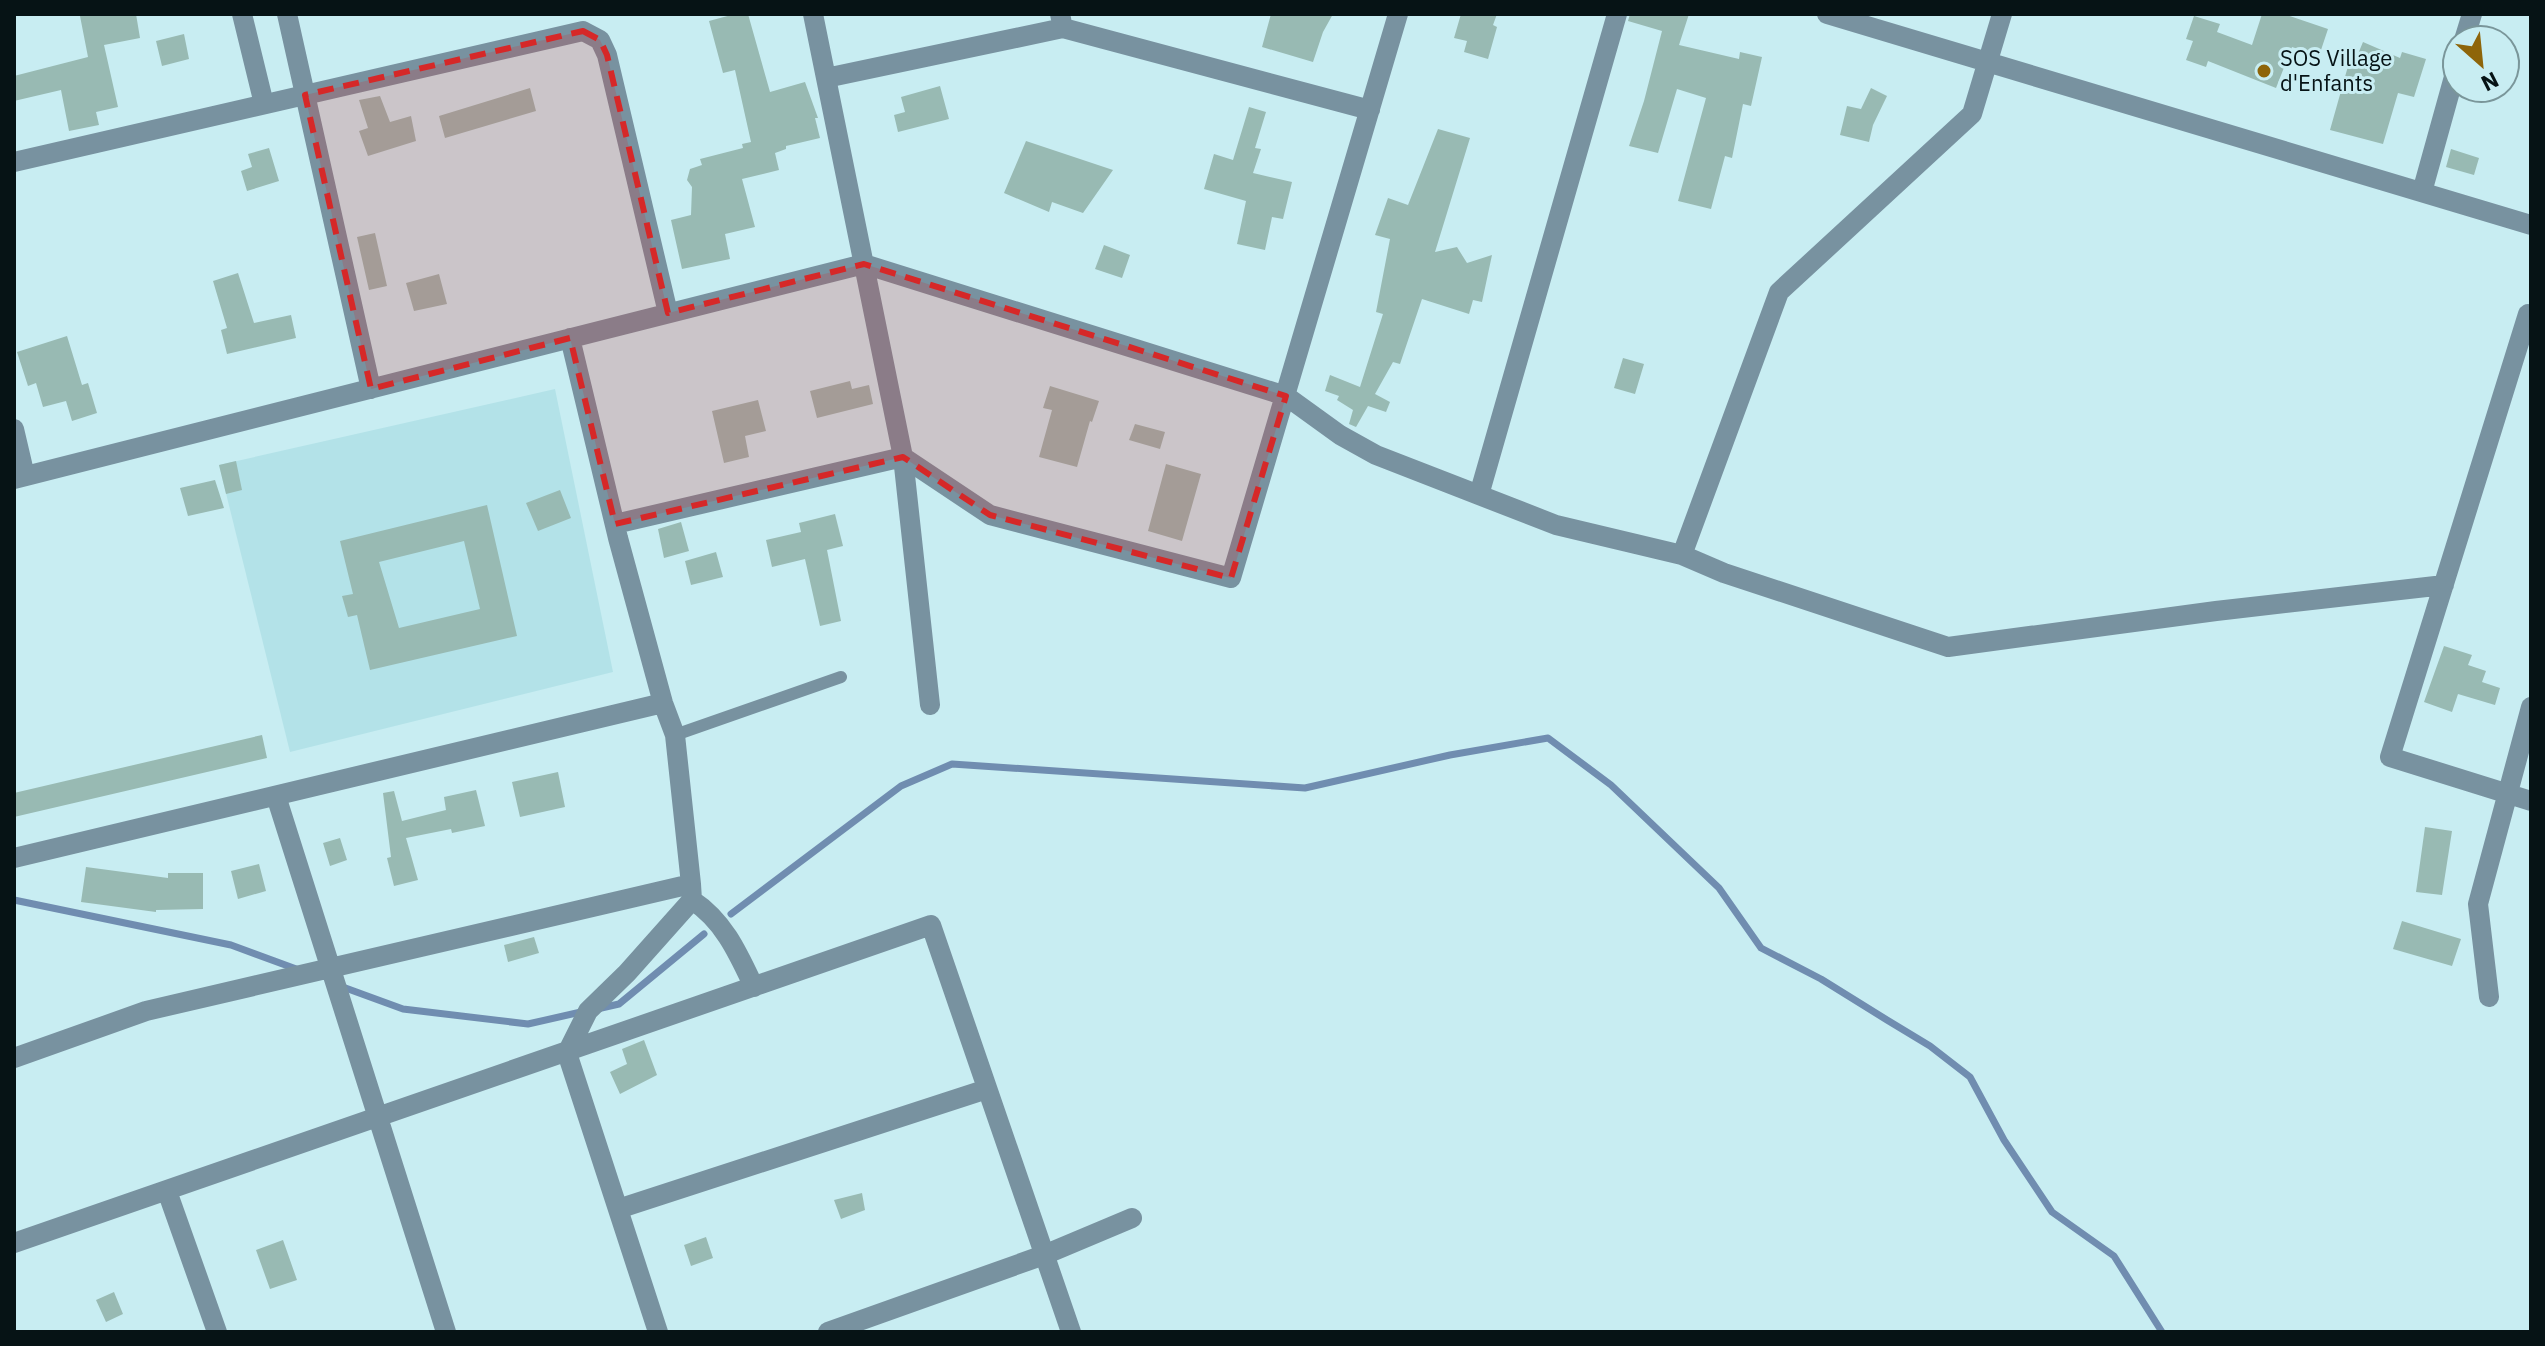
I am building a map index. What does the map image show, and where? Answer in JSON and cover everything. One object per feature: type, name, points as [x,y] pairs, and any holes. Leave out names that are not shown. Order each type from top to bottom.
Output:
[{"type":"street","points":[[242,14],[264,104]]},
{"type":"street","points":[[287,14],[371,389]]},
{"type":"street","points":[[813,14],[903,457],[930,705]]},
{"type":"street","points":[[615,524],[903,457],[990,515],[1231,578],[1398,14]]},
{"type":"street","points":[[1479,495],[1617,14]]},
{"type":"street","points":[[1827,14],[2531,225]]},
{"type":"street","points":[[1682,555],[1779,292],[1972,114],[2002,14]]},
{"type":"street","points":[[826,78],[1062,21],[1370,110]]},
{"type":"street","points":[[14,162],[583,31],[600,40],[607,55],[668,313]]},
{"type":"street","points":[[2422,192],[2446,104]]},
{"type":"street","points":[[14,429],[20,478],[864,264],[1286,396],[1340,435],[1376,455],[1556,525],[1682,555],[1724,573],[1948,647],[2216,611],[2444,585]]},
{"type":"street","points":[[2528,314],[2390,757],[2531,801]]},
{"type":"street","points":[[570,338],[615,524],[663,703],[675,735],[691,892],[734,944],[754,987]]},
{"type":"street","points":[[14,858],[663,703]]},
{"type":"street","points":[[2489,997],[2478,904],[2531,707]]},
{"type":"street","points":[[2507,793],[2531,786]]},
{"type":"street","points":[[276,796],[446,1332]]},
{"type":"street","points":[[14,1058],[146,1011],[330,968],[691,892]]},
{"type":"street","points":[[658,1332],[567,1053],[588,1011],[627,973],[691,892]]},
{"type":"street","points":[[14,1243],[931,925],[1071,1332]]},
{"type":"street","points":[[618,1209],[987,1089]]},
{"type":"street","points":[[167,1191],[217,1332]]},
{"type":"street","points":[[828,1332],[1044,1255],[1132,1218]]},
{"type":"lane","points":[[675,735],[841,677]]},
{"type":"highlighted area","points":[[583,31],[600,40],[607,55],[668,313],[864,264],[1286,396],[1231,578],[990,515],[903,457],[615,524],[570,338],[371,389],[305,95]]},
{"type":"shaded area","points":[[555,389],[613,672],[290,752],[219,465]]},
{"type":"building","points":[[136,14],[140,38],[104,45],[118,107],[96,112],[99,125],[69,131],[61,90],[14,101],[14,76],[88,57],[80,16]]},
{"type":"building","points":[[748,14],[770,92],[805,82],[818,118],[815,118],[820,138],[786,146],[786,149],[775,153],[779,170],[742,179],[755,227],[725,234],[730,259],[682,269],[671,220],[691,215],[692,187],[687,180],[690,169],[702,165],[700,159],[743,148],[742,144],[751,142],[735,70],[723,73],[709,21]]},
{"type":"building","points":[[1271,14],[1333,14],[1313,62],[1262,47]]},
{"type":"building","points":[[1461,14],[1497,14],[1493,25],[1497,27],[1488,59],[1464,52],[1467,41],[1454,38]]},
{"type":"building","points":[[1630,14],[1689,14],[1679,45],[1739,59],[1740,52],[1762,57],[1751,106],[1743,104],[1732,158],[1725,156],[1711,209],[1678,201],[1706,98],[1677,89],[1658,153],[1629,146],[1662,31],[1628,21]]},
{"type":"building","points":[[2262,14],[2284,14],[2328,29],[2319,56],[2292,47],[2276,88],[2208,61],[2206,67],[2186,60],[2193,41],[2186,39],[2194,16],[2220,24],[2217,32],[2252,45]]},
{"type":"building","points":[[184,34],[189,59],[162,66],[156,41]]},
{"type":"building","points":[[2363,42],[2400,58],[2402,52],[2426,59],[2414,97],[2398,93],[2383,144],[2330,130],[2352,52],[2358,54]]},
{"type":"building","points":[[940,86],[949,119],[898,132],[894,115],[905,112],[901,97]]},
{"type":"building","points":[[530,88],[536,111],[445,138],[439,116]]},
{"type":"building","points":[[1871,88],[1887,96],[1873,125],[1869,142],[1840,135],[1847,106],[1861,109]]},
{"type":"building","points":[[380,96],[390,122],[411,116],[416,141],[368,156],[359,131],[368,128],[359,100]]},
{"type":"building","points":[[1249,107],[1266,112],[1255,148],[1261,149],[1253,173],[1292,182],[1283,219],[1272,217],[1265,250],[1237,244],[1246,201],[1204,189],[1214,154],[1233,160]]},
{"type":"building","points":[[1438,129],[1470,138],[1435,252],[1457,247],[1467,263],[1492,255],[1482,302],[1473,300],[1469,314],[1422,299],[1400,364],[1393,362],[1375,394],[1390,402],[1386,412],[1368,406],[1356,427],[1349,424],[1353,410],[1337,400],[1339,396],[1325,391],[1330,375],[1360,387],[1383,314],[1376,312],[1390,239],[1375,235],[1388,198],[1408,205]]},
{"type":"building","points":[[1026,141],[1113,170],[1083,213],[1052,202],[1049,212],[1004,193]]},
{"type":"building","points":[[269,148],[279,181],[247,191],[241,171],[252,167],[248,154]]},
{"type":"building","points":[[2451,149],[2479,158],[2474,175],[2446,167]]},
{"type":"building","points":[[375,233],[387,286],[369,290],[357,237]]},
{"type":"building","points":[[1104,245],[1130,255],[1122,278],[1095,269]]},
{"type":"building","points":[[238,273],[254,323],[291,315],[296,338],[227,354],[221,330],[227,328],[213,281]]},
{"type":"building","points":[[439,274],[447,304],[414,311],[406,283]]},
{"type":"building","points":[[67,336],[82,385],[88,383],[97,413],[72,421],[66,401],[43,407],[36,383],[28,386],[17,352]]},
{"type":"building","points":[[1623,358],[1644,364],[1635,394],[1614,388]]},
{"type":"building","points":[[850,381],[852,389],[869,385],[873,404],[817,418],[810,391]]},
{"type":"building","points":[[1050,386],[1099,401],[1077,467],[1039,457],[1052,410],[1043,408]]},
{"type":"building","points":[[758,400],[766,431],[745,436],[749,457],[724,463],[712,411]]},
{"type":"building","points":[[1135,424],[1165,432],[1160,449],[1129,440]]},
{"type":"building","points":[[236,461],[242,490],[226,494],[219,465]]},
{"type":"building","points":[[1166,464],[1201,474],[1182,541],[1148,531]]},
{"type":"building","points":[[215,480],[224,508],[188,516],[180,488]]},
{"type":"building","points":[[560,490],[571,518],[538,531],[526,503]]},
{"type":"building","points":[[487,505],[517,636],[370,670],[357,615],[348,617],[342,596],[353,594],[340,541]],"holes":[[[464,541],[480,609],[399,628],[379,562]]]},
{"type":"building","points":[[835,514],[843,546],[827,550],[841,621],[820,626],[805,559],[772,567],[766,540],[801,532],[799,523]]},
{"type":"building","points":[[681,522],[689,551],[664,558],[658,529]]},
{"type":"building","points":[[716,552],[723,577],[691,585],[685,561]]},
{"type":"building","points":[[2444,646],[2472,655],[2468,665],[2486,671],[2482,682],[2500,688],[2495,705],[2458,694],[2452,712],[2424,702]]},
{"type":"building","points":[[262,735],[267,758],[14,817],[14,793]]},
{"type":"building","points":[[558,772],[565,807],[520,817],[512,782]]},
{"type":"building","points":[[476,790],[485,826],[406,838],[418,880],[394,886],[387,858],[391,857],[383,793],[394,791],[402,821],[446,810],[444,797]]},
{"type":"building","points":[[2425,827],[2452,831],[2442,895],[2416,892]]},
{"type":"building","points":[[340,838],[347,860],[330,866],[323,843]]},
{"type":"building","points":[[259,864],[266,891],[238,899],[231,871]]},
{"type":"building","points":[[86,867],[168,878],[168,873],[203,873],[203,909],[156,912],[81,902]]},
{"type":"building","points":[[2402,921],[2461,939],[2452,966],[2393,949]]},
{"type":"building","points":[[534,937],[539,953],[508,962],[504,945]]},
{"type":"building","points":[[644,1040],[657,1075],[620,1094],[610,1072],[627,1064],[622,1049]]},
{"type":"building","points":[[862,1193],[865,1210],[841,1219],[834,1200]]},
{"type":"building","points":[[706,1237],[713,1258],[691,1266],[684,1245]]},
{"type":"building","points":[[283,1240],[297,1280],[270,1289],[256,1250]]},
{"type":"building","points":[[114,1292],[123,1314],[106,1322],[96,1300]]},
{"type":"waterway","points":[[731,914],[901,786],[952,764],[1305,788],[1450,755],[1548,738],[1611,785],[1719,888],[1761,948],[1821,979],[1930,1046],[1970,1077],[2004,1140],[2052,1212],[2114,1256],[2162,1332]]},
{"type":"waterway","points":[[14,900],[231,945],[299,970]]},
{"type":"waterway","points":[[597,1009],[619,1004],[704,934]]},
{"type":"waterway","points":[[340,986],[403,1009],[528,1024],[581,1012]]},
{"type":"place","name":"SOS Village d'Enfants","points":[[2264,71]]}]
